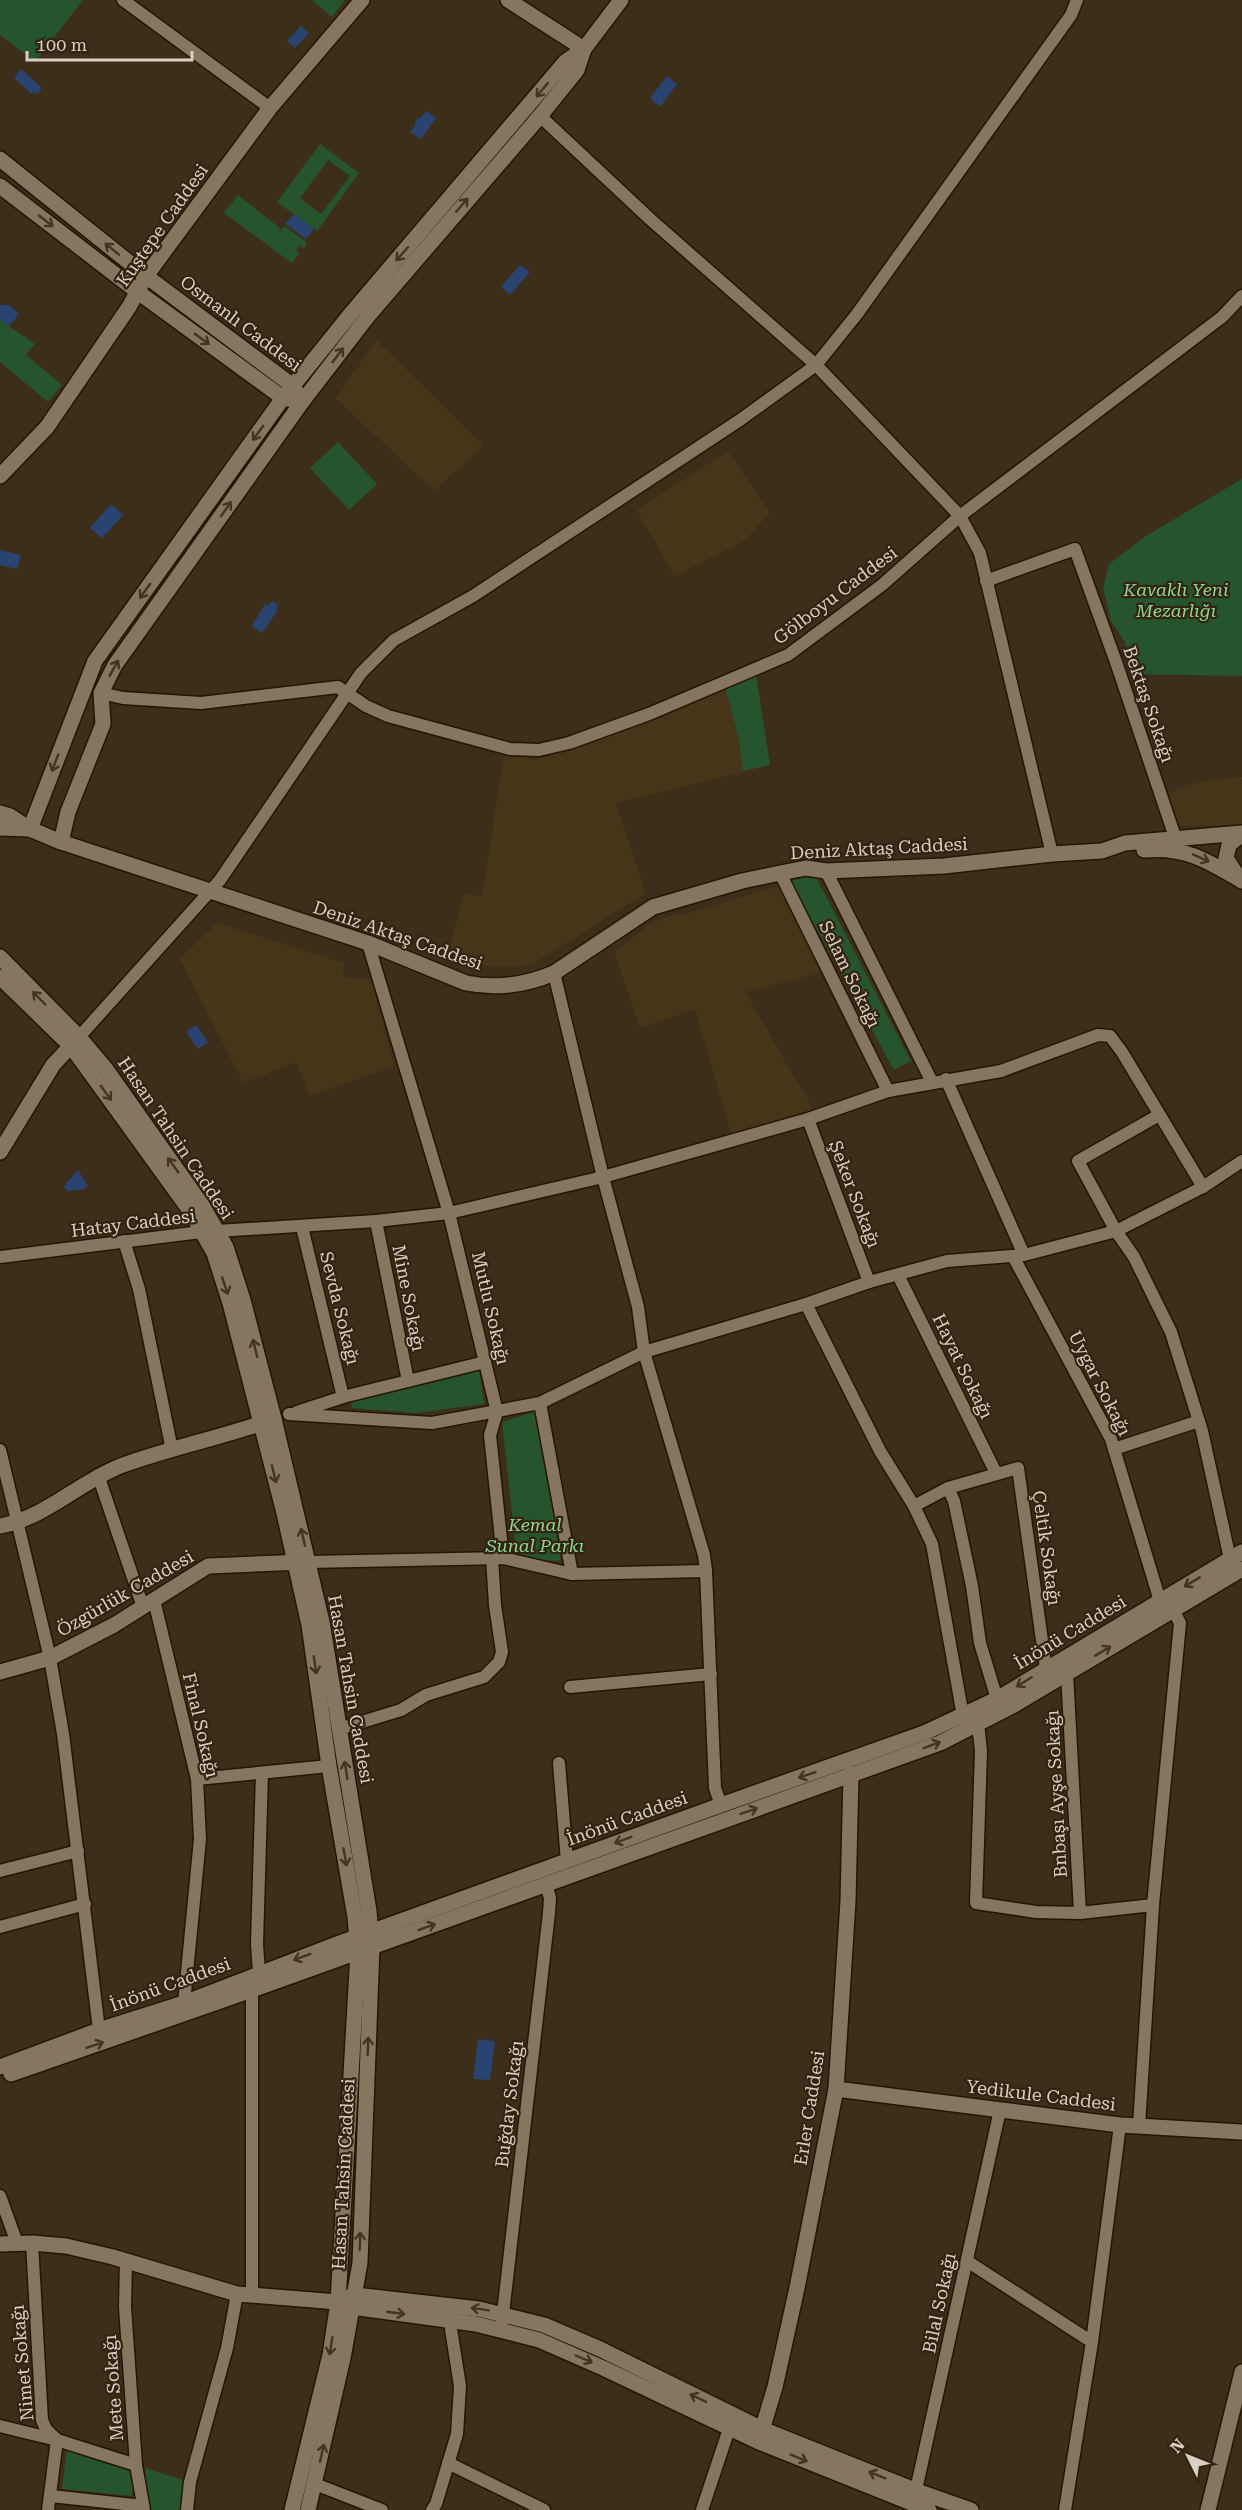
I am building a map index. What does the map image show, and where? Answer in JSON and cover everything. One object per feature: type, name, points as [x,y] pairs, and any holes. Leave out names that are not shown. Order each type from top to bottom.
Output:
[{"type":"main road","name":"Kuştepe Caddesi","points":[[0,476],[47,427],[138,292],[146,276],[270,108],[362,0]]},
{"type":"main road","points":[[508,0],[584,49]]},
{"type":"main road","points":[[61,842],[69,812],[103,723],[101,693],[115,665],[302,402],[368,316],[534,112],[565,62],[584,49],[621,0]]},
{"type":"main road","points":[[30,829],[94,661],[283,398],[534,112]]},
{"type":"main road","name":"Osmanlı Caddesi","points":[[0,159],[146,276],[293,386],[302,402]]},
{"type":"main road","name":"Osmanlı Caddesi","points":[[0,186],[138,292],[283,398],[302,402]]},
{"type":"main road","points":[[83,690],[101,693]]},
{"type":"main road","points":[[0,813],[10,816],[30,829]]},
{"type":"main road","points":[[0,828],[30,829]]},
{"type":"main road","name":"Deniz Aktaş Caddesi","points":[[30,829],[61,842],[207,892],[368,944],[466,983],[480,986],[524,983],[554,973],[653,907],[742,881],[780,873],[806,868],[826,871],[944,866],[1102,850],[1125,843],[1175,837],[1242,834]]},
{"type":"main road","points":[[1242,834],[1230,845],[1226,858],[1230,867],[1242,880]]},
{"type":"main road","points":[[1102,850],[1125,853],[1161,849],[1178,850],[1208,861],[1242,880]]},
{"type":"main road","name":"Hasan Tahsin Caddesi","points":[[0,957],[75,1041],[191,1212],[226,1247],[243,1299],[267,1421],[301,1562],[322,1622],[339,1729],[365,1942],[348,2301],[343,2358],[308,2510]]},
{"type":"main road","points":[[0,977],[75,1041],[53,1065],[0,1152]]},
{"type":"main road","points":[[0,1527],[17,1523],[50,1507],[98,1476],[123,1465],[267,1421]]},
{"type":"main road","name":"Hasan Tahsin Caddesi","points":[[301,1562],[329,1766],[365,1942]]},
{"type":"main road","name":"Özgürlük Caddesi","points":[[0,1672],[50,1658],[148,1604],[208,1566],[301,1562]]},
{"type":"main road","points":[[365,1942],[546,1884],[723,1812],[849,1767],[940,1743],[978,1724],[1049,1675],[1067,1673],[1166,1606],[1238,1563]]},
{"type":"main road","name":"İnönü Caddesi","points":[[849,1767],[1049,1675],[1166,1606]]},
{"type":"main road","name":"Erler Caddesi","points":[[760,2436],[775,2387],[836,2089],[848,1901],[849,1767]]},
{"type":"main road","name":"İnönü Caddesi","points":[[0,2077],[252,1990],[567,1861],[723,1812]]},
{"type":"main road","name":"İnönü Caddesi","points":[[0,2067],[259,1973],[365,1942]]},
{"type":"main road","name":"Yedikule Caddesi","points":[[836,2089],[1120,2125],[1242,2132]]},
{"type":"main road","points":[[0,2244],[66,2246],[245,2294],[503,2313],[544,2325],[600,2349],[760,2436],[915,2497],[971,2510]]},
{"type":"main road","points":[[348,2301],[501,2329],[538,2340],[603,2368],[729,2429],[760,2436]]},
{"type":"main road","name":"Hasan Tahsin Caddesi","points":[[292,2510],[330,2355],[348,2301]]},
{"type":"main road","points":[[1208,2510],[1242,2372]]},
{"type":"main road","points":[[915,2497],[929,2510]]},
{"type":"street","points":[[123,0],[270,108]]},
{"type":"street","points":[[75,1041],[220,879],[361,673],[394,640],[482,590],[740,420],[816,364],[857,314],[1058,34],[1071,15],[1077,0]]},
{"type":"street","points":[[534,112],[651,219],[816,364],[960,516],[980,554],[1052,854]]},
{"type":"street","name":"Gölboyu Caddesi","points":[[347,693],[387,716],[510,749],[539,750],[568,743],[649,714],[788,656],[882,585],[960,516],[1222,317],[1242,296]]},
{"type":"street","name":"Bektaş Sokağı","points":[[986,581],[1075,549],[1175,837]]},
{"type":"street","points":[[101,693],[123,698],[201,703],[327,687],[338,687],[347,693]]},
{"type":"street","points":[[826,871],[932,1082]]},
{"type":"street","name":"Selam Sokağı","points":[[780,873],[888,1091]]},
{"type":"street","name":"Mutlu Sokağı","points":[[368,944],[450,1213],[497,1412]]},
{"type":"street","points":[[554,973],[603,1178],[638,1307],[644,1352],[706,1571],[715,1788],[723,1812]]},
{"type":"street","name":"Hatay Caddesi","points":[[0,1257],[209,1232],[302,1227],[450,1213],[603,1178],[808,1119],[888,1091],[1001,1071],[1098,1035],[1110,1036],[1160,1115]]},
{"type":"street","name":"Uygar Sokağı","points":[[946,1079],[1018,1256],[1111,1439],[1166,1606],[1180,1623],[1153,1905],[1139,2126]]},
{"type":"street","points":[[1203,1186],[1160,1115],[1078,1161],[1116,1231],[1134,1257],[1171,1332],[1199,1421],[1238,1563]]},
{"type":"street","name":"Şeker Sokağı","points":[[808,1119],[869,1282]]},
{"type":"street","points":[[289,1414],[432,1423],[540,1403],[644,1352],[806,1304],[869,1282],[947,1261],[1018,1256],[1116,1231],[1203,1186],[1242,1161]]},
{"type":"street","name":"Mine Sokağı","points":[[376,1221],[408,1381]]},
{"type":"street","name":"Sevda Sokağı","points":[[302,1227],[344,1397]]},
{"type":"street","points":[[124,1241],[139,1289],[172,1450]]},
{"type":"street","name":"Hayat Sokağı","points":[[898,1275],[996,1473]]},
{"type":"street","points":[[806,1304],[880,1450],[914,1506],[932,1544],[963,1716]]},
{"type":"street","points":[[267,1421],[344,1397],[484,1362]]},
{"type":"street","points":[[540,1403],[573,1574]]},
{"type":"street","points":[[339,1729],[401,1710],[418,1698],[484,1677],[499,1662],[502,1652],[495,1605],[498,1558],[490,1435],[497,1412]]},
{"type":"street","points":[[1114,1449],[1199,1421]]},
{"type":"street","points":[[0,1450],[50,1658],[63,1734],[99,2030]]},
{"type":"street","name":"Çeltik Sokağı","points":[[996,1473],[1018,1468],[1049,1675]]},
{"type":"street","points":[[914,1506],[948,1488],[996,1473]]},
{"type":"street","name":"Final Sokağı","points":[[98,1476],[148,1604],[197,1779],[200,1839],[184,2002]]},
{"type":"street","points":[[948,1488],[954,1502],[972,1586],[980,1643],[997,1699]]},
{"type":"street","points":[[301,1562],[498,1558],[573,1574],[706,1571]]},
{"type":"street","name":"Bnbaşı Ayşe Sokağı","points":[[1067,1673],[1080,1913]]},
{"type":"street","points":[[570,1687],[711,1674]]},
{"type":"street","points":[[978,1724],[981,1751],[976,1903],[1036,1912],[1080,1913],[1153,1905]]},
{"type":"street","points":[[559,1763],[567,1861]]},
{"type":"street","points":[[197,1779],[329,1766]]},
{"type":"street","points":[[259,1973],[257,1953],[262,1773]]},
{"type":"street","points":[[0,1871],[78,1851]]},
{"type":"street","name":"Buğday Sokağı","points":[[501,2329],[549,1913],[550,1898],[546,1884]]},
{"type":"street","points":[[0,1927],[85,1904]]},
{"type":"street","points":[[186,2510],[190,2482],[227,2349],[245,2294],[252,1990]]},
{"type":"street","name":"Bilal Sokağı","points":[[915,2497],[1000,2110]]},
{"type":"street","points":[[1065,2510],[1092,2342],[1120,2125]]},
{"type":"street","name":"Nimet Sokağı","points":[[0,2196],[25,2243],[42,2420],[46,2429],[57,2439]]},
{"type":"street","points":[[967,2261],[1092,2342]]},
{"type":"street","name":"Mete Sokağı","points":[[126,2262],[125,2307],[136,2465],[144,2508]]},
{"type":"street","points":[[432,2510],[457,2434],[460,2386],[451,2330]]},
{"type":"street","points":[[0,2426],[57,2439],[136,2465]]},
{"type":"street","points":[[702,2510],[729,2429]]},
{"type":"street","points":[[48,2510],[57,2439]]},
{"type":"street","points":[[448,2463],[544,2510]]},
{"type":"street","points":[[315,2484],[382,2510]]},
{"type":"street","points":[[51,2496],[144,2508]]},
{"type":"shaded area","points":[[376,340],[483,445],[435,491],[336,399]]},
{"type":"shaded area","points":[[728,451],[770,513],[744,541],[674,576],[637,510]]},
{"type":"shaded area","points":[[755,669],[770,765],[616,803],[646,893],[533,964],[518,967],[493,967],[447,957],[464,894],[482,896],[504,755],[535,760],[593,743],[589,736]]},
{"type":"shaded area","points":[[1242,777],[1242,825],[1179,826],[1169,793],[1194,783]]},
{"type":"shaded area","points":[[785,884],[828,971],[745,992],[817,1116],[733,1140],[695,1009],[640,1028],[614,952],[652,923],[671,915],[685,914]]},
{"type":"shaded area","points":[[217,923],[344,963],[343,977],[368,979],[372,983],[394,1066],[310,1096],[296,1062],[243,1083],[180,959]]},
{"type":"green space","points":[[0,0],[83,0],[35,62],[0,35]]},
{"type":"green space","points":[[312,0],[345,0],[332,17]]},
{"type":"green space","points":[[320,144],[359,173],[317,231],[277,202]],"holes":[[[328,160],[350,176],[321,214],[300,198]]]},
{"type":"green space","points":[[238,195],[281,229],[276,235],[285,226],[307,243],[304,248],[300,245],[296,250],[300,253],[292,263],[224,213]]},
{"type":"green space","points":[[0,320],[35,344],[26,355],[62,385],[48,402],[0,362]]},
{"type":"green space","points":[[338,442],[377,484],[349,510],[310,468]]},
{"type":"green space","name":"Kavaklı Yeni Mezarlığı","points":[[1242,479],[1242,676],[1135,674],[1125,642],[1111,621],[1103,588],[1109,564],[1146,536]]},
{"type":"green space","points":[[755,669],[770,765],[743,771],[738,736],[724,683]]},
{"type":"green space","points":[[815,875],[911,1061],[894,1070],[790,881]]},
{"type":"green space","points":[[479,1369],[484,1404],[416,1413],[352,1408],[351,1402]]},
{"type":"green space","name":"Kemal Sunal Parkı","points":[[537,1411],[561,1561],[517,1559],[502,1422]]},
{"type":"green space","points":[[67,2449],[133,2470],[132,2496],[62,2489]]},
{"type":"green space","points":[[145,2468],[183,2480],[180,2510],[149,2510]]},
{"type":"water","points":[[301,26],[309,33],[295,48],[287,41]]},
{"type":"water","points":[[21,69],[42,88],[37,94],[34,92],[32,94],[14,78]]},
{"type":"water","points":[[667,76],[677,84],[660,107],[650,98]]},
{"type":"water","points":[[426,111],[436,118],[421,139],[410,132],[416,119]]},
{"type":"water","points":[[294,214],[314,229],[306,239],[285,224]]},
{"type":"water","points":[[520,265],[530,272],[510,295],[501,287]]},
{"type":"water","points":[[0,305],[8,305],[19,314],[9,326],[0,320]]},
{"type":"water","points":[[111,504],[123,515],[102,538],[90,528]]},
{"type":"water","points":[[0,550],[21,555],[17,569],[0,565]]},
{"type":"water","points":[[272,601],[278,605],[276,609],[278,610],[262,633],[252,626],[265,604],[268,606]]},
{"type":"water","points":[[196,1025],[208,1042],[198,1049],[186,1032]]},
{"type":"water","points":[[78,1170],[88,1186],[85,1189],[67,1191],[64,1186]]},
{"type":"water","points":[[478,2039],[495,2041],[490,2080],[473,2079]]}]
